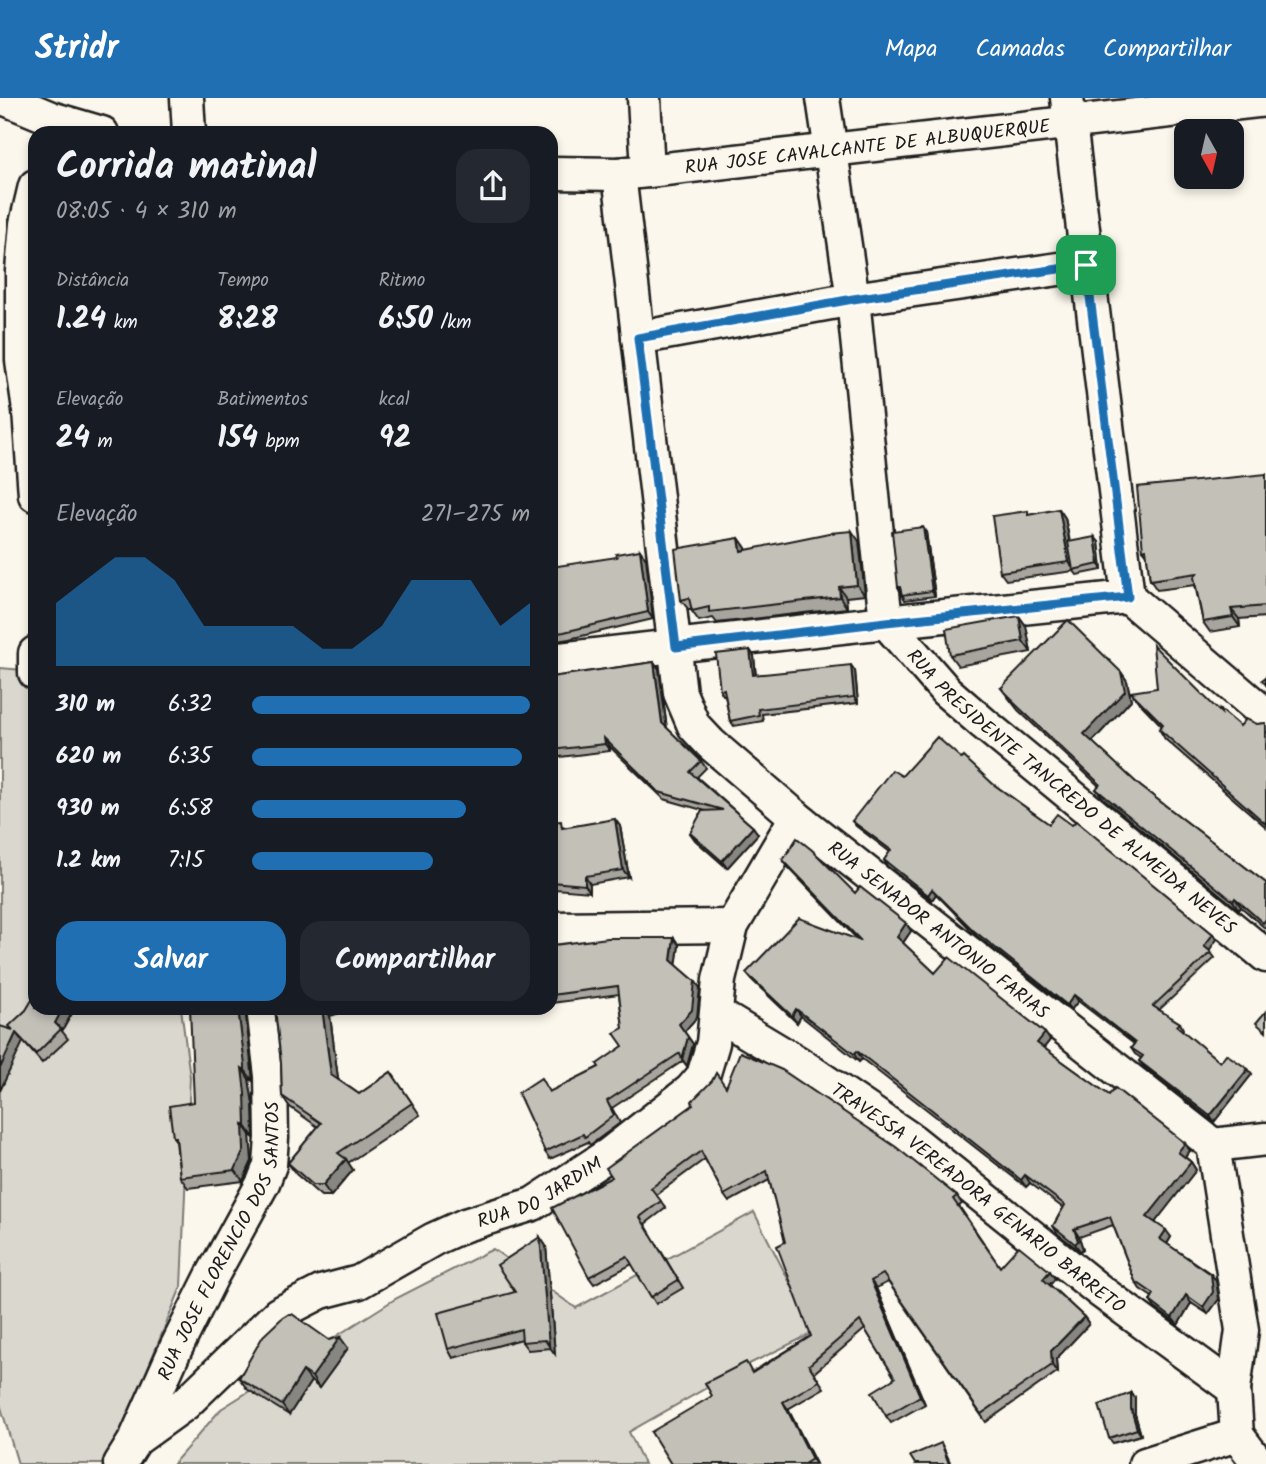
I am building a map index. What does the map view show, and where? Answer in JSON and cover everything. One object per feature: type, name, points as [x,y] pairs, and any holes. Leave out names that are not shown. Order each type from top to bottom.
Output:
[{"type":"street","points":[[3,98],[49,126]]},
{"type":"street","points":[[187,98],[189,126]]},
{"type":"street","name":"RUA SENADOR ANTONIO FARIAS","points":[[644,98],[633,172],[638,338],[680,693],[694,726],[710,744],[796,817],[1213,1144]]},
{"type":"street","points":[[823,98],[853,299],[886,622]]},
{"type":"street","name":"RUA JOSE CAVALCANTE DE ALBUQUERQUE","points":[[558,173],[633,172],[831,150],[1068,111],[1266,100]]},
{"type":"street","points":[[1068,111],[1128,597],[1266,715]]},
{"type":"street","points":[[28,216],[22,271],[22,360],[28,403]]},
{"type":"street","points":[[638,338],[853,299],[1086,265]]},
{"type":"street","points":[[558,659],[1128,597]]},
{"type":"street","name":"RUA PRESIDENTE TANCREDO DE ALMEIDA NEVES","points":[[886,622],[946,691],[1266,956]]},
{"type":"street","name":"RUA DO JARDIM","points":[[127,1452],[186,1404],[278,1314],[321,1292],[359,1282],[434,1239],[465,1225],[533,1204],[608,1155],[691,1090],[703,1076],[713,1043],[719,980],[732,926],[796,817]]},
{"type":"street","points":[[558,928],[732,926]]},
{"type":"street","name":"TRAVESSA VEREADORA GENARIO BARRETO","points":[[717,1014],[797,1062],[912,1140],[1100,1291],[1234,1389]]},
{"type":"street","name":"RUA JOSE FLORENCIO DOS SANTOS","points":[[127,1452],[176,1348],[270,1165],[271,1076],[264,1015]]},
{"type":"street","points":[[1259,1464],[1237,1435],[1234,1389],[1254,1329],[1213,1144],[1266,1139]]},
{"type":"street","points":[[1145,1464],[1237,1435]]},
{"type":"shaded area","points":[[0,668],[28,670],[28,1015],[182,1015],[190,1077],[181,1287],[120,1437],[103,1464],[18,1464],[0,1404]]},
{"type":"shaded area","points":[[754,1212],[815,1332],[747,1365],[629,1432],[644,1464],[173,1464],[221,1409],[395,1299],[493,1249],[576,1308]]},
{"type":"building","points":[[1266,474],[1266,606],[1231,609],[1233,617],[1203,622],[1194,577],[1197,573],[1150,580],[1146,549],[1143,550],[1137,487]]},
{"type":"building","points":[[1059,509],[1069,562],[1000,572],[992,516],[1028,511],[1028,515]]},
{"type":"building","points":[[923,527],[932,591],[902,595],[898,587],[892,531]]},
{"type":"building","points":[[852,531],[857,585],[839,587],[840,597],[709,612],[709,607],[692,611],[689,598],[681,600],[675,549],[739,538],[741,551],[829,533]]},
{"type":"building","points":[[1095,537],[1099,564],[1073,570],[1068,542]]},
{"type":"building","points":[[640,550],[648,612],[558,633],[558,566],[617,557],[616,554]]},
{"type":"building","points":[[1019,616],[1023,641],[950,655],[946,629]]},
{"type":"building","points":[[1068,620],[1121,672],[1125,691],[1084,734],[1140,786],[1266,883],[1266,919],[1263,923],[1096,789],[1100,784],[1001,688]]},
{"type":"building","points":[[1153,645],[1221,713],[1220,709],[1240,726],[1246,719],[1257,724],[1266,723],[1266,824],[1159,729],[1163,724],[1131,692],[1157,688]]},
{"type":"building","points":[[750,650],[753,675],[851,665],[854,697],[758,709],[759,715],[730,721],[724,689],[720,690],[716,654]]},
{"type":"building","points":[[654,662],[662,723],[701,761],[690,772],[753,827],[722,861],[690,833],[702,811],[723,810],[659,792],[604,738],[605,744],[558,749],[558,676]]},
{"type":"building","points":[[937,737],[993,784],[1049,824],[1057,814],[1072,825],[1076,821],[1213,934],[1204,946],[1211,952],[1153,1006],[1180,1023],[1177,1026],[1220,1062],[1226,1054],[1248,1069],[1210,1116],[1139,1061],[1143,1056],[1131,1048],[1135,1043],[1074,995],[1067,1005],[973,930],[932,889],[928,895],[884,860],[891,850],[852,821],[892,770],[902,776]]},
{"type":"building","points":[[615,819],[623,870],[585,876],[585,885],[558,883],[558,821],[561,821],[562,828]]},
{"type":"building","points":[[797,838],[855,893],[860,887],[906,923],[897,937],[935,973],[949,957],[1045,1033],[1037,1043],[1109,1095],[1115,1088],[1185,1143],[1178,1152],[1191,1162],[1147,1217],[1166,1230],[1160,1239],[1211,1274],[1213,1292],[1203,1307],[1186,1295],[1172,1318],[1150,1301],[1154,1294],[1135,1281],[1110,1217],[1074,1229],[1078,1241],[1075,1244],[1053,1226],[1065,1205],[1025,1175],[1021,1180],[857,1051],[854,1054],[796,1009],[792,1016],[746,973],[799,918],[861,941],[783,860]]},
{"type":"building","points":[[608,938],[674,938],[671,960],[695,981],[692,1010],[679,1024],[688,1037],[682,1059],[680,1053],[607,1101],[614,1115],[585,1137],[583,1134],[545,1152],[518,1093],[541,1078],[549,1092],[599,1067],[597,1064],[623,1046],[614,1033],[623,1028],[618,986],[558,994],[558,944]]},
{"type":"building","points":[[28,1007],[28,1015],[59,1015],[55,1023],[61,1029],[36,1054],[16,1033],[0,1068],[0,1026],[13,1030],[9,1026]]},
{"type":"building","points":[[1266,1011],[1266,1032],[1256,1023]]},
{"type":"building","points":[[190,1015],[239,1015],[245,1066],[245,1070],[242,1068],[246,1126],[243,1124],[244,1150],[235,1170],[180,1177],[176,1137],[173,1137],[169,1106],[194,1102]]},
{"type":"building","points":[[276,1015],[323,1015],[331,1075],[359,1094],[391,1072],[412,1103],[338,1153],[346,1159],[323,1185],[313,1185],[288,1163],[321,1123],[282,1096]]},
{"type":"building","points":[[740,1052],[782,1070],[896,1147],[957,1196],[953,1199],[1000,1267],[1019,1246],[1050,1271],[1043,1279],[1084,1317],[1051,1351],[1052,1365],[981,1414],[883,1274],[871,1281],[920,1396],[886,1416],[872,1392],[895,1378],[860,1321],[809,1365],[819,1381],[783,1402],[812,1459],[804,1464],[671,1464],[651,1432],[712,1396],[705,1383],[746,1362],[752,1373],[811,1336],[777,1246],[785,1242],[767,1171],[724,1195],[701,1151],[651,1188],[661,1201],[640,1217],[678,1280],[651,1297],[627,1256],[589,1277],[552,1208],[612,1177],[606,1168],[693,1105],[692,1101],[712,1081],[716,1073],[726,1087]]},
{"type":"building","points":[[540,1237],[549,1346],[545,1340],[522,1342],[521,1329],[448,1349],[438,1313],[515,1292],[497,1265]]},
{"type":"building","points":[[289,1314],[329,1340],[340,1337],[312,1377],[303,1371],[282,1405],[239,1378],[263,1336]]},
{"type":"building","points":[[1131,1393],[1131,1409],[1137,1429],[1109,1438],[1099,1405]]},
{"type":"building","points":[[941,1443],[949,1464],[915,1464],[910,1456]]},
{"type":"route","points":[[1086,265],[1128,597],[676,647],[638,338],[853,299],[1086,265]]}]
